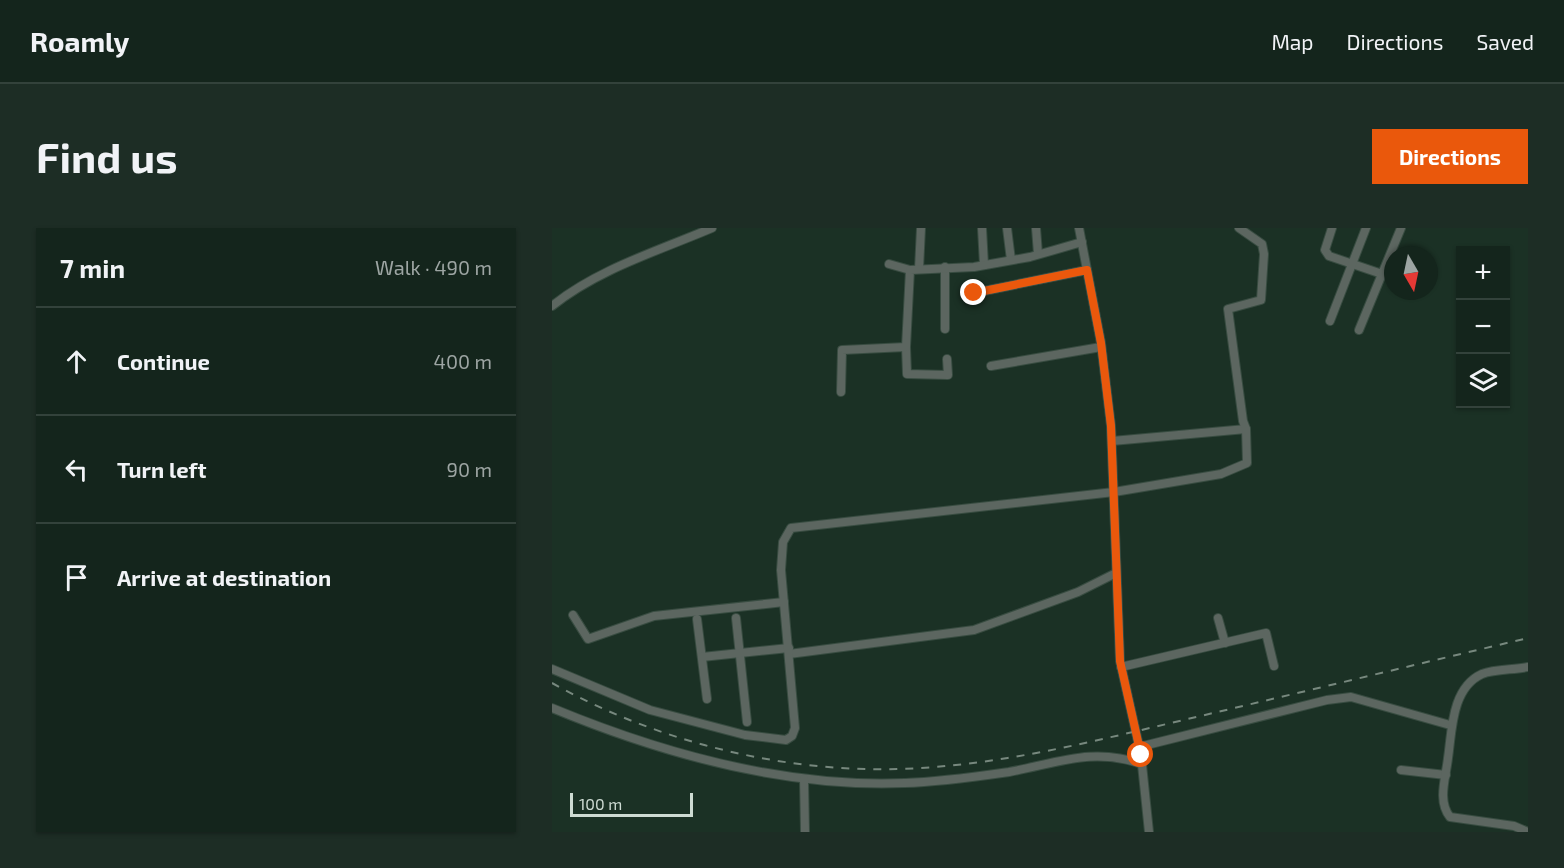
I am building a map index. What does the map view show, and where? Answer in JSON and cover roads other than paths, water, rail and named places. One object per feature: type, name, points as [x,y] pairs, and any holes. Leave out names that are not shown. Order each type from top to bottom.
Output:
[{"type":"street","points":[[552,306],[575,287],[591,279],[712,228]]},
{"type":"street","points":[[921,228],[906,347],[907,374],[948,375],[947,358]]},
{"type":"street","points":[[982,228],[984,265]]},
{"type":"street","points":[[1007,228],[1011,260]]},
{"type":"street","points":[[1036,228],[1038,254]]},
{"type":"street","points":[[1079,228],[1101,347],[1112,441],[1121,667],[1142,764],[1149,832]]},
{"type":"street","points":[[552,669],[650,710],[745,735],[786,740],[792,736],[795,728],[784,602],[783,542],[791,528],[1114,492],[1221,474],[1247,463],[1246,429],[1228,309],[1260,300],[1264,254],[1262,244],[1239,228]]},
{"type":"street","points":[[1332,228],[1324,250],[1329,256],[1382,274]]},
{"type":"street","points":[[1330,321],[1354,264],[1366,228]]},
{"type":"street","points":[[1359,330],[1401,228]]},
{"type":"street","points":[[889,264],[915,269],[984,265],[1082,242]]},
{"type":"street","points":[[945,267],[945,329]]},
{"type":"street","points":[[974,293],[1087,270]]},
{"type":"street","points":[[841,392],[842,350],[906,347]]},
{"type":"street","points":[[990,366],[1101,347]]},
{"type":"street","points":[[1112,441],[1246,429]]},
{"type":"street","points":[[702,657],[789,651],[974,630],[1078,592],[1116,573]]},
{"type":"street","points":[[573,615],[588,639],[654,616],[784,602]]},
{"type":"street","points":[[736,618],[747,722]]},
{"type":"street","points":[[1218,618],[1225,642]]},
{"type":"street","points":[[697,619],[707,699]]},
{"type":"street","points":[[1121,667],[1266,633],[1274,666]]},
{"type":"street","points":[[1528,667],[1482,674],[1458,700],[1450,725],[1444,809],[1450,817],[1514,826],[1528,832]]},
{"type":"street","points":[[1139,747],[1327,700],[1351,697],[1450,725]]},
{"type":"street","points":[[552,708],[592,725],[700,759],[804,779],[863,784],[947,781],[1090,755],[1121,757],[1142,764]]},
{"type":"street","points":[[1401,770],[1446,775]]},
{"type":"street","points":[[804,779],[805,832]]},
{"type":"railway","points":[[552,683],[639,724],[731,752],[826,767],[921,768],[994,760],[1066,747],[1528,638]]}]
